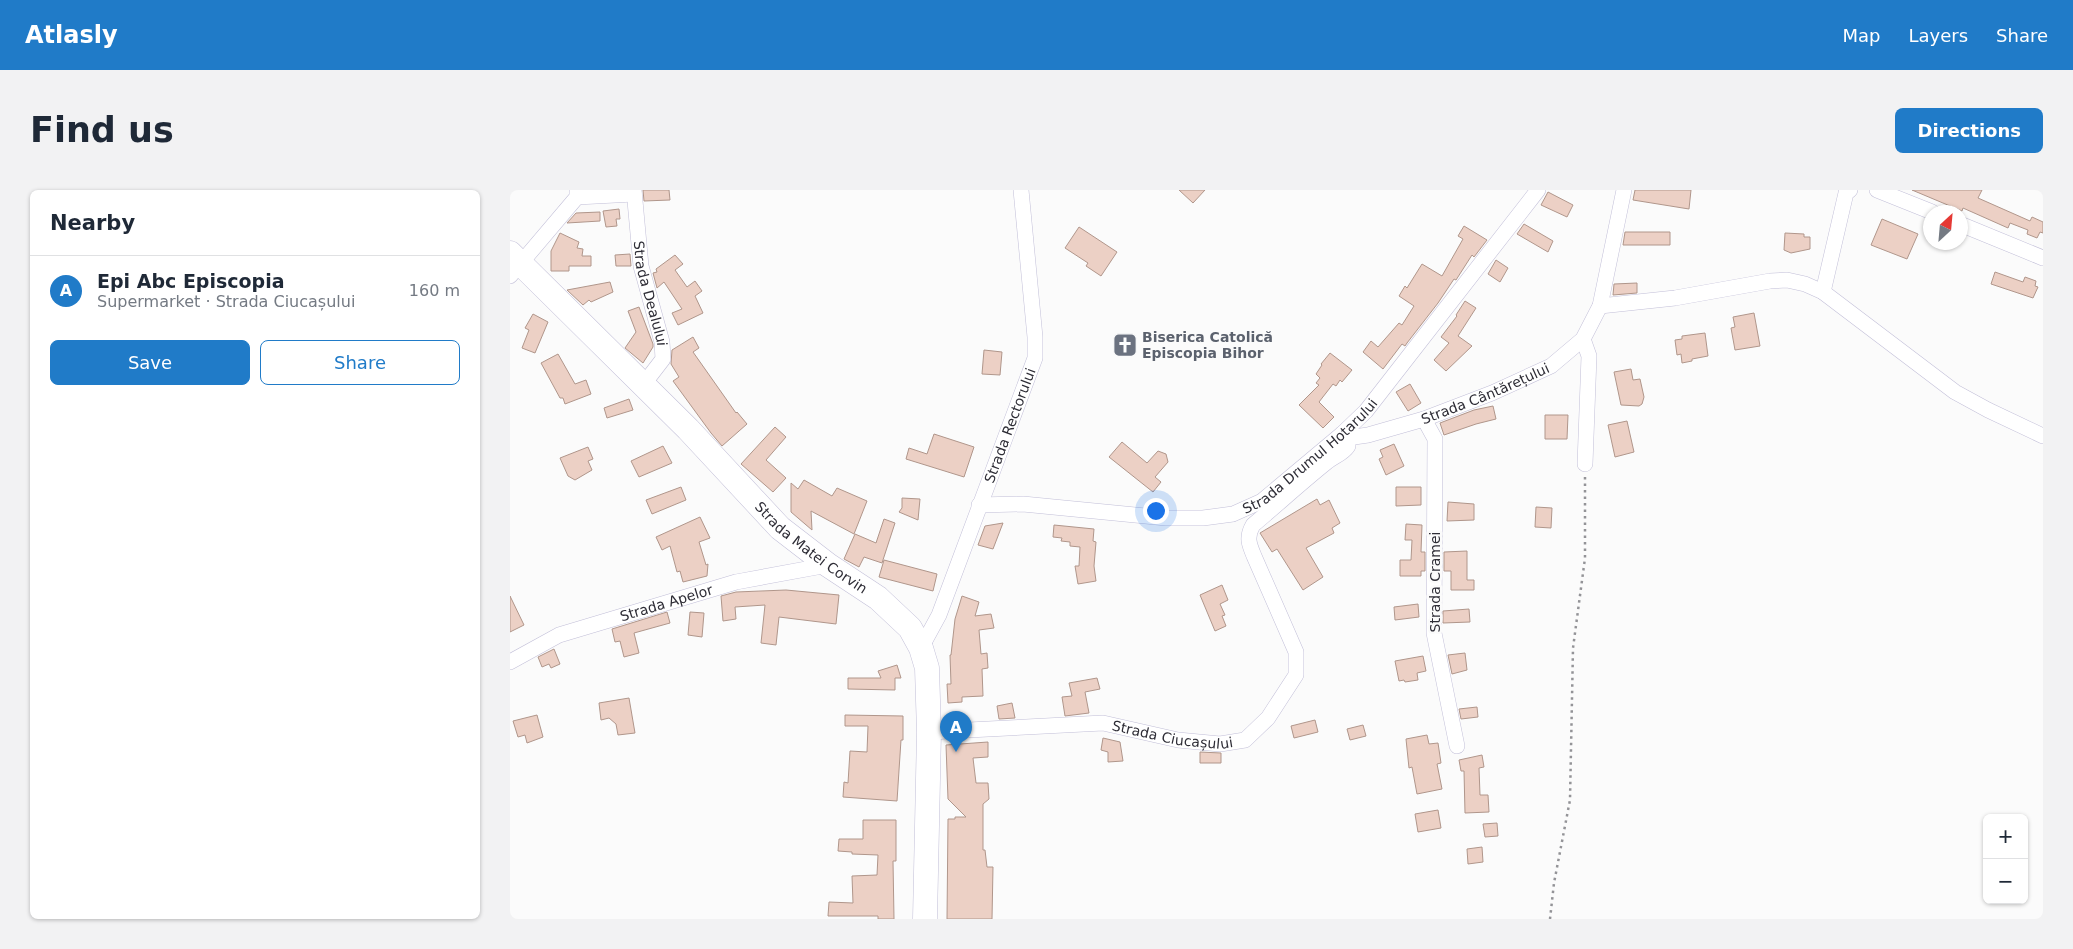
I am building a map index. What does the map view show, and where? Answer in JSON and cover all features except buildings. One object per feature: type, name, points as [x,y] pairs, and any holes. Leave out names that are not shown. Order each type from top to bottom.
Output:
[{"type":"main road","name":"Strada Matei Corvin","points":[[513,264],[688,429],[780,528],[828,565],[878,598],[910,628],[921,648],[927,668],[929,732],[926,919]]},
{"type":"street","name":"Strada Rectorului","points":[[921,648],[939,615],[1035,358],[1035,337],[1021,190]]},
{"type":"street","name":"Strada Drumul Hotarului","points":[[979,504],[1023,504],[1166,518],[1203,518],[1233,514],[1262,502],[1342,434],[1366,411],[1538,190]]},
{"type":"street","name":"Strada Cântărețului","points":[[1342,434],[1354,437],[1368,435],[1424,419],[1492,393],[1551,366],[1583,339],[1600,306],[1624,190]]},
{"type":"street","points":[[1823,292],[1846,193],[1850,190]]},
{"type":"street","points":[[1877,190],[1923,208]]},
{"type":"street","name":"Strada Dealului","points":[[577,193],[634,192],[641,266],[662,342],[663,359],[643,385]]},
{"type":"street","points":[[513,264],[577,193]]},
{"type":"street","points":[[1968,227],[2043,258]]},
{"type":"street","points":[[1600,306],[1675,298],[1787,280],[1806,284],[1823,292],[1955,392],[2043,436]]},
{"type":"street","points":[[1583,339],[1589,356],[1585,464]]},
{"type":"street","name":"Strada Cramei","points":[[1424,419],[1435,439],[1434,633],[1457,746]]},
{"type":"street","name":"Strada Ciucașului","points":[[929,732],[1104,723],[1178,740],[1220,744],[1245,740],[1268,718],[1296,675],[1298,664],[1296,652],[1248,542],[1249,533],[1254,525],[1320,467],[1332,457],[1345,451],[1348,446],[1347,440],[1342,434]]},
{"type":"street","name":"Strada Apelor","points":[[510,662],[559,635],[736,582],[828,565]]},
{"type":"path","points":[[1550,919],[1554,884],[1570,800],[1574,648],[1585,558],[1585,464]]},
{"type":"place","name":"Biserica Catolică Episcopia Bihor","points":[[1125,345]]},
{"type":"place","name":"Epi Abc Episcopia","points":[[956,752]]}]
